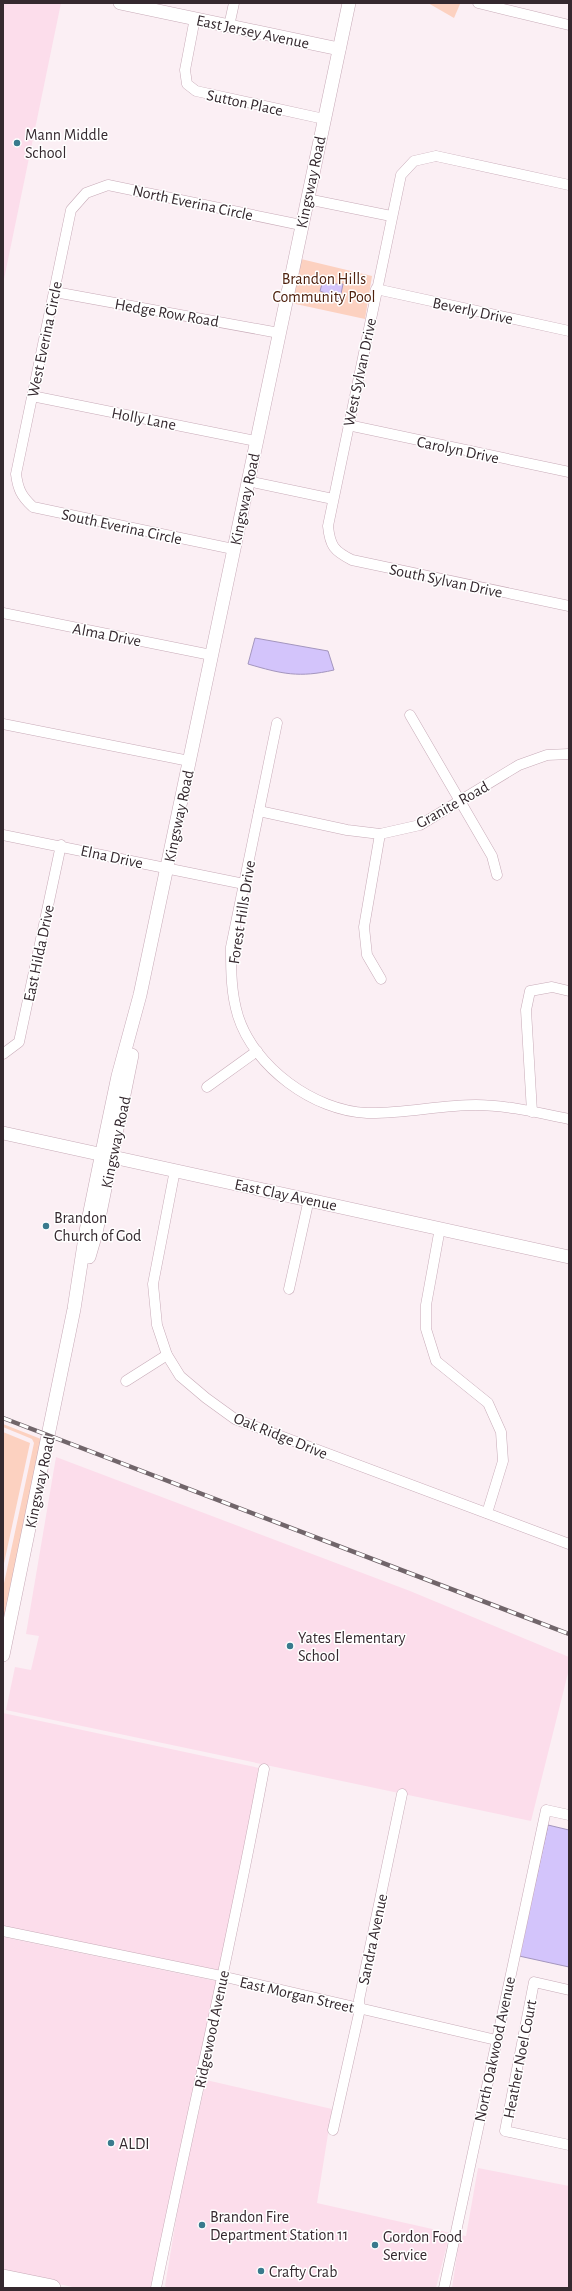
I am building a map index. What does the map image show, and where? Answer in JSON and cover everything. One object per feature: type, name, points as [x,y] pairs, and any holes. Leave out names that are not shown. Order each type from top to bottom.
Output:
[{"type":"highway","points":[[3,2278],[52,2288]]},
{"type":"street","name":"East Jersey Avenue","points":[[120,3],[339,49]]},
{"type":"street","points":[[229,26],[234,3]]},
{"type":"street","name":"Kingsway Road","points":[[3,1655],[74,1309],[96,1233],[107,1155],[128,1076],[140,995],[278,333],[349,3]]},
{"type":"street","points":[[478,3],[569,25]]},
{"type":"street","name":"Sutton Place","points":[[195,18],[185,70],[187,84],[196,91],[324,119]]},
{"type":"street","name":"West Sylvan Drive","points":[[330,542],[328,526],[333,499],[391,216],[401,175],[414,161],[436,156],[569,185]]},
{"type":"street","name":"North Everina Circle","points":[[86,193],[108,185],[301,225]]},
{"type":"street","name":"West Everina Circle","points":[[18,490],[16,474],[72,210],[86,193]]},
{"type":"street","points":[[307,199],[391,216]]},
{"type":"street","name":"Beverly Drive","points":[[376,289],[569,331]]},
{"type":"street","name":"Hedge Row Road","points":[[55,292],[278,333]]},
{"type":"street","name":"Holly Lane","points":[[32,396],[256,441]]},
{"type":"street","name":"Carolyn Drive","points":[[348,425],[569,472]]},
{"type":"street","points":[[248,481],[333,499]]},
{"type":"street","name":"South Everina Circle","points":[[18,490],[23,498],[33,507],[233,549]]},
{"type":"street","name":"South Sylvan Drive","points":[[330,542],[338,553],[352,560],[569,606]]},
{"type":"street","name":"Alma Drive","points":[[3,613],[211,655]]},
{"type":"street","points":[[410,715],[492,856],[496,875]]},
{"type":"street","points":[[3,724],[189,761]]},
{"type":"street","name":"Forest Hills Drive","points":[[277,724],[231,947],[231,982],[238,1017],[257,1051],[287,1083],[326,1105],[366,1113],[477,1105],[532,1112],[569,1119]]},
{"type":"street","name":"Granite Road","points":[[259,811],[347,830],[380,834],[420,825],[519,765],[547,755],[569,754]]},
{"type":"street","points":[[380,834],[364,927],[366,955],[381,979]]},
{"type":"street","name":"Elna Drive","points":[[3,835],[61,845],[244,884]]},
{"type":"street","name":"East Hilda Drive","points":[[3,1054],[19,1042],[61,845]]},
{"type":"street","points":[[532,1112],[526,1010],[530,991],[552,987],[569,991]]},
{"type":"street","points":[[207,1087],[257,1051]]},
{"type":"street","name":"East Clay Avenue","points":[[3,1133],[569,1257]]},
{"type":"street","name":"Oak Ridge Drive","points":[[175,1170],[153,1284],[157,1325],[167,1355],[180,1376],[206,1398],[235,1419],[569,1544]]},
{"type":"street","points":[[289,1290],[309,1199]]},
{"type":"street","points":[[440,1228],[426,1305],[426,1329],[436,1361],[488,1403],[501,1432],[503,1461],[487,1513]]},
{"type":"street","points":[[126,1381],[167,1355]]},
{"type":"street","name":"Ridgewood Avenue","points":[[156,2288],[221,1976],[240,1896],[264,1769]]},
{"type":"street","name":"Sandra Avenue","points":[[333,2130],[360,2009],[359,2000],[402,1794]]},
{"type":"street","name":"North Oakwood Avenue","points":[[444,2288],[546,1810],[569,1815]]},
{"type":"street","name":"East Morgan Street","points":[[3,1931],[221,1976],[496,2040]]},
{"type":"street","name":"Heather Noel Court","points":[[569,1990],[534,1982],[505,2131],[569,2145]]},
{"type":"shaded area","name":"Mann Middle School","points":[[3,3],[61,3],[3,284]]},
{"type":"shaded area","points":[[322,284],[343,284],[340,299],[320,291]]},
{"type":"shaded area","points":[[255,638],[328,651],[334,670],[311,674],[291,674],[248,664]]},
{"type":"shaded area","name":"Yates Elementary School","points":[[56,1457],[410,1591],[569,1657],[569,1669],[531,1821],[6,1710],[15,1667],[31,1670],[39,1636],[26,1634]]},
{"type":"shaded area","points":[[3,1713],[259,1768],[236,1895],[218,1970],[3,1926]]},
{"type":"shaded area","points":[[548,1825],[569,1830],[569,1967],[519,1956]]},
{"type":"shaded area","points":[[3,1937],[216,1981],[151,2288],[77,2288],[3,2272]]},
{"type":"shaded area","points":[[206,2080],[332,2109],[317,2203],[450,2233],[436,2288],[168,2288],[165,2286],[181,2190]]},
{"type":"shaded area","points":[[478,2168],[569,2186],[569,2288],[452,2288],[460,2235],[466,2236]]},
{"type":"green space","points":[[428,3],[459,3],[460,4],[454,18]]},
{"type":"green space","name":"Brandon Hills Community Pool","points":[[301,259],[372,276],[365,319],[291,303]]},
{"type":"green space","points":[[3,1424],[41,1439],[3,1631],[3,1588],[34,1443],[32,1439],[3,1427]]},
{"type":"green space","points":[[3,1432],[30,1443],[3,1568]]},
{"type":"railway","points":[[3,1418],[569,1634]]},
{"type":"place","name":"Mann Middle School","points":[[17,143]]},
{"type":"place","name":"Brandon Church of God","points":[[46,1226]]},
{"type":"place","name":"Yates Elementary School","points":[[290,1646]]},
{"type":"place","name":"ALDI","points":[[111,2143]]},
{"type":"place","name":"Brandon Fire Department Station 11","points":[[202,2225]]},
{"type":"place","name":"Gordon Food Service","points":[[375,2245]]},
{"type":"place","name":"Crafty Crab","points":[[261,2271]]}]
